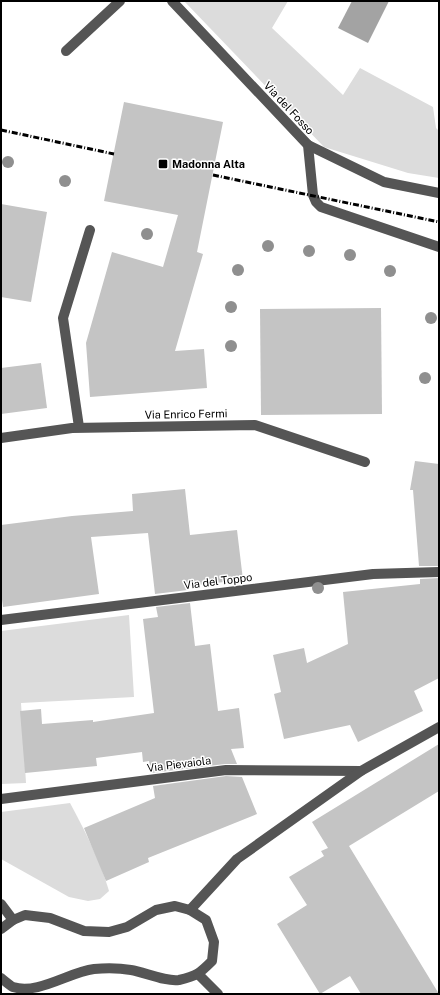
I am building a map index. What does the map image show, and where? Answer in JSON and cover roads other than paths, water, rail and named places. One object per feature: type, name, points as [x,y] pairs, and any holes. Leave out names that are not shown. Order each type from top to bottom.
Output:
[{"type":"street","points":[[66,51],[120,1]]},
{"type":"street","name":"Via del Fosso","points":[[172,1],[308,145],[313,195],[316,202],[322,207],[439,247]]},
{"type":"street","points":[[308,145],[384,182],[439,193]]},
{"type":"street","points":[[79,427],[63,318],[90,230]]},
{"type":"street","name":"Via Enrico Fermi","points":[[1,438],[79,427],[255,425],[365,462]]},
{"type":"street","name":"Via del Toppo","points":[[1,620],[373,574],[439,572]]},
{"type":"street","name":"Via Pievaiola","points":[[190,910],[237,859],[361,771],[439,727]]},
{"type":"street","name":"Via Pievaiola","points":[[1,799],[226,770],[361,771]]},
{"type":"street","points":[[1,904],[13,920]]},
{"type":"street","points":[[1,929],[13,920],[25,915],[50,918],[84,932],[108,932],[127,927],[156,910],[175,906],[190,910],[206,920],[214,942],[212,961],[198,974],[177,980],[131,970],[111,968],[93,969],[67,977],[45,988],[26,991],[11,991],[1,978]]},
{"type":"street","points":[[198,974],[218,994]]},
{"type":"railway","points":[[1,130],[114,154]]},
{"type":"railway","points":[[213,175],[439,222]]},
{"type":"place","name":"Madonna Alta","points":[[163,164]]}]
